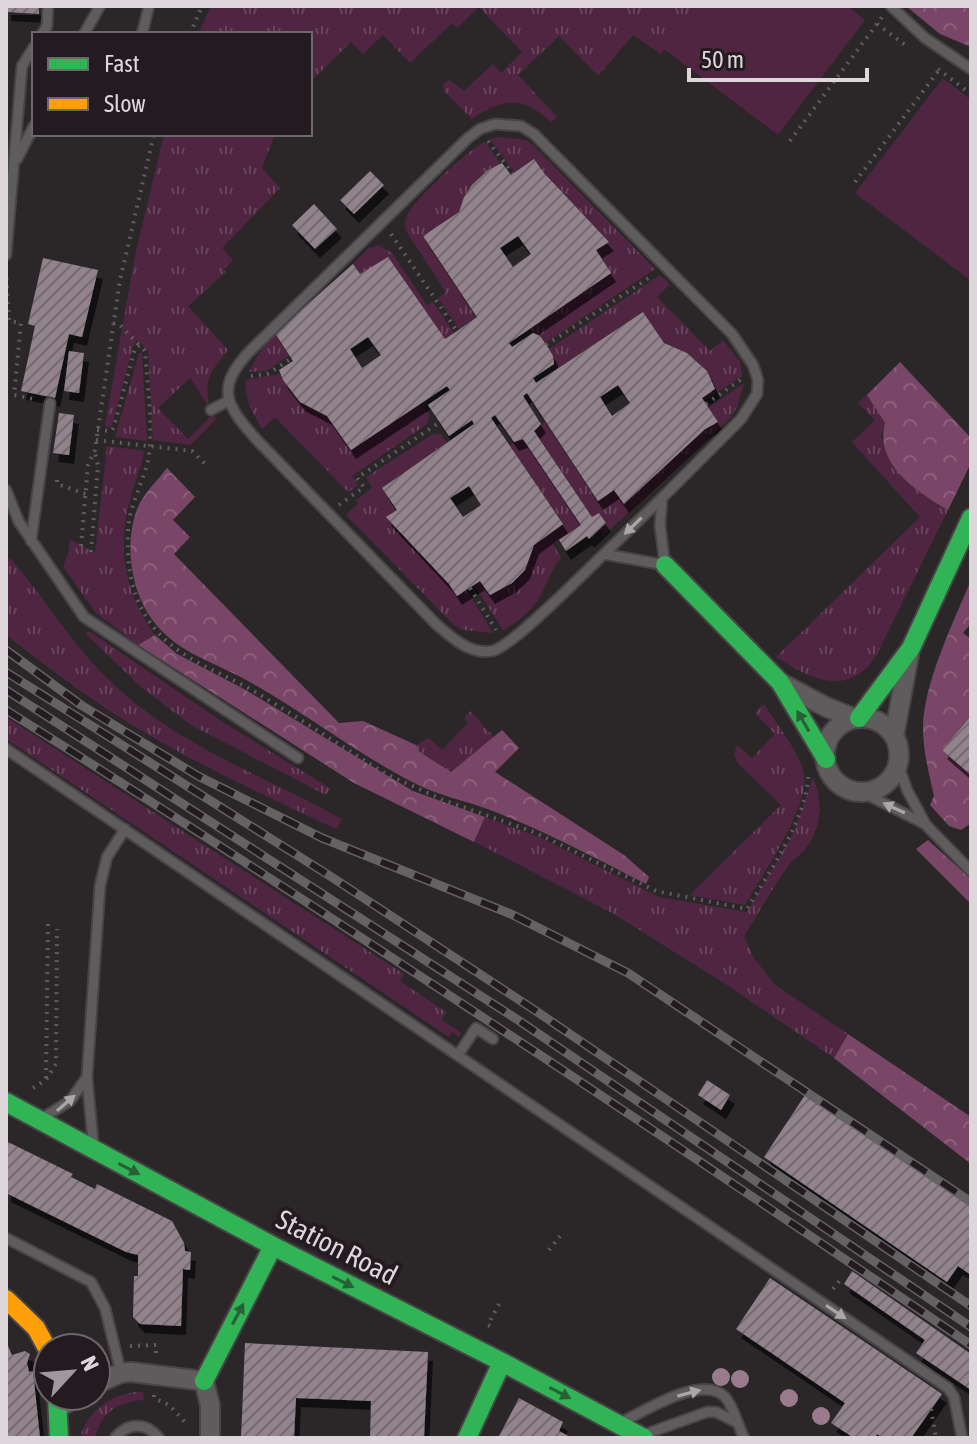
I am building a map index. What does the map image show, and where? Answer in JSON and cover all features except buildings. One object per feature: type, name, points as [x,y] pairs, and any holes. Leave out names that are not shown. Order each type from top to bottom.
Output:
[{"type":"street","points":[[826,759],[831,735],[842,724],[857,718],[911,648],[971,518]]},
{"type":"street","points":[[665,565],[780,682],[826,759],[834,779],[847,789],[862,792],[885,785],[898,764],[899,749],[894,736],[878,721],[857,718],[826,707],[780,682]]},
{"type":"street","points":[[894,736],[911,648]]},
{"type":"street","name":"Station Road","points":[[6,1102],[273,1246],[642,1437]]},
{"type":"street","points":[[202,1436],[210,1405],[204,1381],[273,1246]]},
{"type":"street","points":[[6,1299],[38,1332]]},
{"type":"street","points":[[467,1438],[502,1362]]},
{"type":"street","points":[[112,1377],[121,1373],[142,1373],[204,1381]]},
{"type":"street","points":[[58,1412],[59,1438]]},
{"type":"lane","points":[[43,32],[47,26],[48,6]]},
{"type":"lane","points":[[85,32],[100,6]]},
{"type":"lane","points":[[142,32],[149,6]]},
{"type":"lane","points":[[891,6],[925,38],[971,69]]},
{"type":"lane","points":[[6,255],[22,66],[32,50]]},
{"type":"lane","points":[[507,124],[521,126],[534,134],[732,334],[747,352],[758,380],[757,394],[751,406],[662,498],[506,645],[491,651],[479,651],[453,639],[256,439],[228,401],[229,378],[249,352],[383,221],[480,129],[507,124]]},
{"type":"lane","points":[[14,166],[32,130]]},
{"type":"lane","points":[[211,410],[228,401]]},
{"type":"lane","points":[[31,541],[50,403]]},
{"type":"lane","points":[[6,490],[19,522],[84,617],[298,758]]},
{"type":"lane","points":[[604,554],[665,565],[660,526],[662,498]]},
{"type":"lane","points":[[6,749],[948,1388],[954,1397],[962,1438]]},
{"type":"lane","points":[[898,764],[907,790],[926,825]]},
{"type":"lane","points":[[862,792],[926,825],[969,865]]},
{"type":"lane","points":[[97,1152],[89,1125],[87,1077],[100,886],[107,857],[125,829]]},
{"type":"lane","points":[[458,1055],[476,1028],[493,1039]]},
{"type":"lane","points":[[37,1120],[64,1106],[87,1077]]},
{"type":"lane","points":[[6,1238],[91,1282],[105,1308],[121,1373]]},
{"type":"lane","points":[[617,1424],[688,1392],[704,1390],[725,1397],[744,1438]]},
{"type":"lane","points":[[642,1437],[707,1412],[716,1412],[736,1422]]},
{"type":"lane","points":[[115,1438],[125,1429],[141,1426],[154,1431],[159,1438]]},
{"type":"path","points":[[191,32],[202,6]]},
{"type":"path","points":[[790,141],[877,24]]},
{"type":"path","points":[[855,182],[939,70]]},
{"type":"path","points":[[480,129],[513,174]]},
{"type":"path","points":[[91,552],[98,466],[95,450],[113,323],[130,232],[154,136]]},
{"type":"path","points":[[383,221],[457,331]]},
{"type":"path","points":[[6,264],[9,321],[21,323],[14,395],[50,403]]},
{"type":"path","points":[[546,345],[666,267]]},
{"type":"path","points":[[113,323],[120,325],[145,351],[149,446],[128,532],[131,586],[146,616],[160,635],[176,649],[231,677],[409,786],[534,832],[656,891],[747,909],[798,814],[807,787],[807,769]]},
{"type":"path","points":[[97,430],[111,431],[114,427],[135,348],[139,345]]},
{"type":"path","points":[[229,378],[267,374],[290,362]]},
{"type":"path","points":[[706,404],[755,370]]},
{"type":"path","points":[[327,513],[364,487],[357,478],[440,422]]},
{"type":"path","points":[[96,440],[192,451],[207,466]]},
{"type":"path","points":[[81,546],[88,465],[95,450]]},
{"type":"path","points":[[43,454],[58,457],[57,484],[86,494]]},
{"type":"path","points":[[470,588],[506,645]]},
{"type":"path","points":[[48,923],[46,1080],[56,1064],[57,929]]},
{"type":"path","points":[[549,1250],[560,1236]]},
{"type":"path","points":[[499,1304],[488,1325],[501,1332]]},
{"type":"path","points":[[154,1398],[169,1405],[202,1436]]},
{"type":"path","points":[[931,1409],[936,1438]]},
{"type":"green space","points":[[211,6],[697,6],[661,54],[633,35],[598,76],[559,36],[518,75],[557,117],[551,122],[531,107],[512,102],[493,107],[472,119],[444,91],[443,85],[449,80],[464,91],[493,64],[501,73],[522,52],[479,7],[457,28],[452,23],[410,63],[383,35],[363,54],[351,42],[312,80],[312,32],[199,32]]},
{"type":"green space","points":[[697,6],[848,6],[865,20],[778,135],[664,49]]},
{"type":"green space","points":[[906,6],[971,6],[971,47],[940,34]]},
{"type":"green space","points":[[943,78],[971,100],[970,280],[855,193]]},
{"type":"green space","points":[[164,136],[274,136],[262,168],[280,188],[222,248],[233,260],[224,269],[226,272],[188,306],[228,350],[208,382],[209,407],[190,378],[158,408],[188,439],[213,414],[216,419],[190,445],[153,440],[148,351],[137,340],[112,425],[108,428],[105,425],[135,256]]},
{"type":"green space","points":[[490,139],[525,140],[533,145],[655,269],[545,343],[530,329],[610,273],[597,250],[609,242],[544,173],[515,173]]},
{"type":"green space","points":[[485,142],[501,164],[488,170],[472,185],[459,212],[423,236],[477,317],[459,329],[438,298],[446,292],[406,231],[405,221],[415,204],[433,185]]},
{"type":"green space","points":[[378,245],[392,253],[427,305],[433,302],[454,333],[445,339],[360,274],[353,264],[368,249]]},
{"type":"green space","points":[[660,275],[670,284],[657,297],[710,351],[723,340],[740,362],[742,376],[704,401],[702,398],[714,389],[707,371],[687,353],[664,343],[643,312],[557,369],[549,349]]},
{"type":"green space","points":[[275,333],[290,355],[266,371],[249,372],[259,353]]},
{"type":"green space","points":[[139,353],[142,353],[147,441],[115,437]]},
{"type":"green space","points":[[900,362],[971,438],[971,463],[948,510],[924,495],[892,464],[883,438],[885,423],[867,395]]},
{"type":"green space","points":[[280,374],[300,402],[327,416],[351,450],[421,403],[429,415],[427,424],[352,476],[358,485],[348,492],[275,417],[262,429],[248,399],[246,380]]},
{"type":"green space","points":[[744,383],[737,407],[730,418],[603,536],[599,528],[606,523],[599,513],[592,517],[534,431],[545,421],[599,501],[717,422],[708,408]]},
{"type":"green space","points":[[867,395],[885,423],[881,436],[900,471],[924,495],[948,510],[876,656],[854,677],[841,681],[829,680],[802,672],[776,657],[920,517],[852,442],[875,420],[858,403]]},
{"type":"green space","points":[[433,434],[441,434],[447,443],[382,488],[397,510],[387,517],[457,596],[467,590],[493,633],[455,626],[346,515],[358,504],[356,500],[372,488],[366,477]]},
{"type":"green space","points":[[523,439],[581,525],[553,544],[561,558],[539,599],[503,630],[474,585],[480,581],[490,595],[512,583],[525,570],[534,545],[563,524],[509,445]]},
{"type":"green space","points":[[107,446],[144,451],[124,531],[129,584],[155,635],[138,645],[95,612],[63,566],[70,539],[95,553]]},
{"type":"green space","points":[[167,468],[195,497],[173,520],[190,537],[174,554],[339,723],[363,721],[416,745],[418,751],[451,772],[502,730],[519,748],[495,772],[624,855],[649,877],[646,884],[517,821],[418,785],[264,690],[192,653],[170,638],[151,618],[138,593],[130,549],[138,507]]},
{"type":"green space","points":[[10,558],[81,650],[133,701],[160,722],[219,757],[342,819],[336,829],[227,777],[147,734],[92,699],[6,635],[6,562]]},
{"type":"green space","points":[[971,580],[971,623],[963,633],[971,639],[971,716],[942,750],[971,775],[971,823],[961,830],[949,826],[930,805],[934,796],[923,728],[934,673]]},
{"type":"green space","points":[[89,631],[224,723],[330,788],[326,795],[191,725],[141,687],[86,634]]},
{"type":"green space","points":[[155,635],[177,654],[244,689],[413,791],[485,817],[474,842],[354,783],[138,645]]},
{"type":"green space","points":[[764,704],[802,766],[804,788],[800,804],[783,841],[745,905],[690,895],[781,805],[738,763],[734,755],[737,745],[752,758],[775,734],[755,713]]},
{"type":"green space","points":[[470,711],[494,737],[451,772],[418,751],[416,745],[429,738],[442,750],[468,723],[464,718]]},
{"type":"green space","points":[[6,717],[404,974],[400,981],[446,1012],[442,1020],[461,1033],[459,1037],[452,1032],[449,1037],[6,739]]},
{"type":"green space","points":[[813,777],[819,804],[815,831],[806,848],[782,874],[744,936],[754,958],[775,985],[848,1034],[834,1058],[730,987],[614,914],[475,842],[485,817],[541,838],[659,897],[747,912],[795,830]]},
{"type":"green space","points":[[928,840],[971,879],[971,904],[916,849]]},
{"type":"green space","points":[[848,1034],[971,1117],[971,1164],[834,1058]]},
{"type":"green space","points":[[143,1392],[144,1400],[126,1403],[112,1410],[112,1399]]},
{"type":"green space","points":[[110,1412],[95,1438],[80,1438],[83,1428],[94,1413]]},
{"type":"railway","points":[[6,650],[81,705],[198,776],[322,838],[511,914],[628,973],[971,1202]]},
{"type":"railway","points":[[6,672],[330,876],[530,1007],[971,1306]]},
{"type":"railway","points":[[6,690],[518,1020],[971,1327]]},
{"type":"railway","points":[[6,710],[492,1023],[971,1345]]},
{"type":"traffic: fast","points":[[859,718],[911,648],[971,518]]},
{"type":"traffic: fast","points":[[665,565],[780,682],[826,759]]},
{"type":"traffic: fast","points":[[6,1102],[273,1246],[644,1438]]},
{"type":"traffic: fast","points":[[204,1381],[273,1246]]},
{"type":"traffic: fast","points":[[467,1438],[502,1362]]},
{"type":"traffic: fast","points":[[58,1412],[59,1438]]},
{"type":"traffic: slow","points":[[6,1299],[38,1332]]}]
